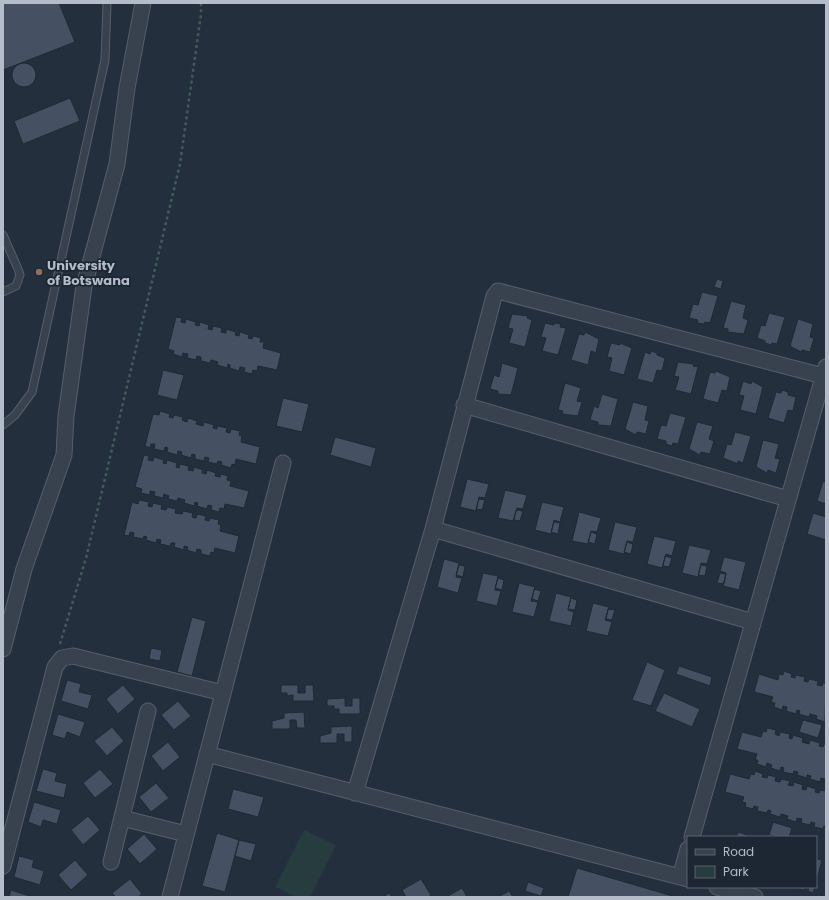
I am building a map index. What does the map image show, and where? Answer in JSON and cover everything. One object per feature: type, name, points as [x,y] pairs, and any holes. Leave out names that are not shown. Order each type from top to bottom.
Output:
[{"type":"street","points":[[3,649],[24,569],[64,455],[66,416],[84,286],[117,164],[126,88],[143,3]]},
{"type":"street","points":[[355,792],[433,529],[494,296],[498,291],[825,371],[692,836]]},
{"type":"street","points":[[464,406],[788,499]]},
{"type":"street","points":[[170,897],[283,463]]},
{"type":"street","points":[[433,529],[753,622]]},
{"type":"street","points":[[3,866],[55,667],[62,658],[73,656],[223,693]]},
{"type":"street","points":[[111,862],[148,711]]},
{"type":"street","points":[[207,754],[684,878],[687,856]]},
{"type":"street","points":[[122,818],[186,834]]},
{"type":"street","points":[[721,888],[755,897]]},
{"type":"lane","points":[[3,425],[15,415],[32,392],[105,60],[107,3]]},
{"type":"lane","points":[[3,235],[6,249],[20,275],[16,286],[3,292]]},
{"type":"path","points":[[55,667],[86,558],[180,164],[201,14],[201,3]]},
{"type":"green space","points":[[304,830],[336,845],[310,897],[297,897],[275,887]]},
{"type":"building","points":[[3,3],[59,3],[75,42],[3,70]]},
{"type":"building","points":[[24,63],[33,66],[36,75],[33,84],[24,87],[15,84],[12,75],[15,66]]},
{"type":"building","points":[[70,98],[80,121],[23,144],[14,121]]},
{"type":"building","points":[[717,279],[723,281],[721,289],[714,287]]},
{"type":"building","points":[[702,292],[718,296],[710,323],[705,322],[704,324],[697,323],[698,320],[689,318],[693,304],[698,305]]},
{"type":"building","points":[[731,301],[746,305],[743,318],[748,320],[744,334],[728,332],[728,329],[723,328]]},
{"type":"building","points":[[769,313],[785,317],[777,344],[772,343],[771,345],[757,338],[761,325],[765,326]]},
{"type":"building","points":[[512,314],[528,316],[527,318],[532,320],[525,347],[509,343],[513,329],[508,328]]},
{"type":"building","points":[[176,317],[182,318],[181,322],[185,323],[186,319],[196,322],[195,325],[199,326],[200,322],[209,325],[208,329],[212,330],[213,326],[222,328],[221,332],[226,333],[226,329],[236,332],[235,335],[239,336],[240,332],[249,335],[248,338],[252,339],[253,336],[261,338],[260,342],[264,342],[263,348],[281,353],[277,370],[258,366],[257,371],[253,370],[252,374],[244,372],[245,368],[240,367],[239,371],[230,368],[230,365],[228,364],[227,368],[217,365],[218,362],[211,360],[210,363],[201,361],[201,357],[197,356],[196,360],[187,358],[188,354],[183,353],[182,357],[173,354],[174,351],[168,349]]},
{"type":"building","points":[[798,319],[813,324],[810,337],[814,338],[810,352],[802,350],[801,352],[790,346]]},
{"type":"building","points":[[545,323],[554,325],[554,323],[561,324],[560,327],[566,328],[558,355],[542,351],[546,338],[541,337]]},
{"type":"building","points":[[585,332],[599,339],[596,353],[591,351],[588,365],[571,360],[579,334],[584,335]]},
{"type":"building","points":[[611,343],[620,345],[620,343],[632,348],[624,375],[609,371],[612,358],[607,357]]},
{"type":"building","points":[[651,351],[665,358],[662,371],[657,370],[653,383],[637,379],[645,352],[650,354]]},
{"type":"building","points":[[678,362],[694,364],[693,366],[698,367],[691,394],[675,390],[679,377],[674,376]]},
{"type":"building","points":[[502,363],[518,368],[511,395],[498,394],[498,391],[490,389],[494,375],[499,377]]},
{"type":"building","points":[[163,370],[184,375],[177,400],[157,395]]},
{"type":"building","points":[[716,371],[730,377],[727,391],[722,390],[718,403],[703,399],[710,372],[715,373]]},
{"type":"building","points":[[743,381],[751,384],[752,381],[763,387],[756,414],[740,410],[744,396],[739,395]]},
{"type":"building","points":[[565,383],[581,388],[577,401],[582,402],[578,416],[562,414],[563,411],[558,410]]},
{"type":"building","points":[[782,390],[788,392],[788,395],[796,397],[793,411],[788,410],[784,423],[768,418],[776,392],[781,393]]},
{"type":"building","points":[[602,394],[618,399],[611,426],[598,425],[598,422],[590,420],[594,406],[598,408]]},
{"type":"building","points":[[283,398],[309,404],[302,432],[276,426]]},
{"type":"building","points":[[633,402],[648,406],[645,420],[649,421],[646,434],[637,432],[636,435],[625,429]]},
{"type":"building","points":[[160,411],[170,414],[169,417],[173,418],[174,415],[183,417],[182,420],[187,422],[188,418],[197,421],[196,424],[203,426],[204,422],[214,425],[213,428],[217,429],[217,426],[227,428],[226,432],[230,433],[231,429],[240,431],[239,435],[242,436],[241,442],[260,447],[256,464],[236,459],[235,465],[232,464],[231,468],[221,465],[222,462],[218,461],[217,464],[208,462],[209,458],[205,457],[204,461],[195,459],[195,455],[192,454],[191,458],[181,455],[182,452],[178,451],[177,455],[167,452],[168,448],[165,447],[164,451],[154,449],[155,444],[151,444],[150,448],[145,446],[153,414],[159,415]]},
{"type":"building","points":[[670,413],[686,417],[678,444],[673,443],[672,446],[666,444],[666,441],[657,439],[661,425],[666,426]]},
{"type":"building","points":[[697,422],[713,426],[709,439],[714,441],[710,454],[701,452],[700,455],[689,449]]},
{"type":"building","points":[[735,432],[751,436],[743,463],[738,461],[738,464],[723,458],[727,444],[731,445]]},
{"type":"building","points":[[335,437],[376,448],[371,467],[330,455]]},
{"type":"building","points":[[763,440],[779,444],[775,458],[780,459],[776,473],[768,470],[767,473],[756,467]]},
{"type":"building","points":[[144,455],[149,456],[148,460],[153,461],[154,457],[164,460],[163,463],[166,464],[167,460],[177,463],[176,467],[179,468],[180,464],[189,466],[188,470],[193,471],[194,467],[203,470],[202,473],[206,474],[207,470],[216,473],[215,476],[220,477],[221,474],[228,476],[227,480],[231,481],[230,486],[249,491],[244,508],[225,504],[224,509],[220,508],[219,512],[211,510],[212,506],[208,505],[207,509],[197,506],[198,503],[195,502],[194,506],[184,503],[185,500],[178,498],[177,501],[168,499],[169,496],[164,494],[163,498],[154,496],[155,492],[150,491],[150,495],[141,493],[142,489],[135,487]]},
{"type":"building","points":[[467,479],[489,484],[485,498],[479,497],[476,511],[460,507]]},
{"type":"building","points":[[823,481],[826,482],[826,504],[817,501]]},
{"type":"building","points":[[505,490],[527,495],[523,509],[517,508],[513,521],[498,518]]},
{"type":"building","points":[[479,499],[485,500],[482,510],[476,509]]},
{"type":"building","points":[[139,500],[149,502],[148,506],[152,507],[153,503],[162,505],[161,509],[166,510],[167,507],[176,509],[175,513],[182,514],[183,511],[193,513],[192,517],[196,518],[197,514],[206,516],[205,520],[209,521],[210,518],[219,520],[218,524],[221,525],[220,531],[239,536],[235,553],[215,548],[214,553],[211,552],[210,556],[201,554],[201,550],[197,549],[196,553],[187,550],[188,547],[184,546],[184,550],[174,547],[175,543],[171,543],[170,546],[160,544],[161,540],[157,539],[156,543],[146,540],[147,537],[144,536],[143,539],[133,537],[134,533],[130,532],[129,536],[124,535],[132,502],[138,504]]},
{"type":"building","points":[[542,502],[564,507],[560,522],[554,520],[551,534],[535,530]]},
{"type":"building","points":[[516,510],[523,511],[520,521],[514,520]]},
{"type":"building","points":[[579,512],[601,518],[597,532],[591,531],[588,544],[572,541]]},
{"type":"building","points":[[813,513],[826,517],[826,540],[807,534]]},
{"type":"building","points":[[554,522],[560,523],[558,534],[551,532]]},
{"type":"building","points":[[615,522],[637,527],[633,542],[627,541],[624,554],[608,550]]},
{"type":"building","points":[[591,532],[597,534],[595,544],[588,542]]},
{"type":"building","points":[[654,536],[676,541],[672,556],[666,554],[662,568],[647,564]]},
{"type":"building","points":[[627,542],[633,544],[631,554],[624,552]]},
{"type":"building","points":[[689,545],[711,550],[707,564],[701,563],[698,577],[682,573]]},
{"type":"building","points":[[665,556],[672,558],[669,567],[663,566]]},
{"type":"building","points":[[724,557],[746,562],[739,590],[723,586],[726,573],[720,571]]},
{"type":"building","points":[[444,559],[459,563],[456,577],[462,578],[458,593],[437,587]]},
{"type":"building","points":[[459,565],[465,566],[463,577],[456,575]]},
{"type":"building","points":[[701,565],[707,566],[705,576],[698,575]]},
{"type":"building","points":[[483,573],[498,576],[495,590],[501,591],[497,606],[476,601]]},
{"type":"building","points":[[720,573],[726,574],[724,584],[717,583]]},
{"type":"building","points":[[498,578],[504,580],[502,590],[495,588]]},
{"type":"building","points":[[519,583],[535,587],[531,601],[538,602],[534,617],[512,612]]},
{"type":"building","points":[[534,589],[541,591],[538,601],[532,599]]},
{"type":"building","points":[[556,593],[571,597],[568,610],[574,612],[571,626],[549,621]]},
{"type":"building","points":[[571,598],[577,600],[575,610],[568,609]]},
{"type":"building","points":[[593,603],[609,607],[605,620],[612,622],[608,636],[586,631]]},
{"type":"building","points":[[608,609],[615,610],[612,620],[606,619]]},
{"type":"building","points":[[192,617],[206,621],[192,676],[177,672]]},
{"type":"building","points":[[151,648],[162,650],[160,661],[149,659]]},
{"type":"building","points":[[647,662],[665,670],[651,706],[632,700]]},
{"type":"building","points":[[679,666],[712,677],[710,686],[676,674]]},
{"type":"building","points":[[784,671],[792,674],[791,677],[795,678],[796,675],[805,677],[804,681],[808,682],[809,679],[818,681],[817,685],[822,686],[823,683],[826,683],[825,722],[816,719],[817,716],[810,714],[809,717],[799,714],[800,711],[797,710],[796,714],[786,711],[787,707],[783,706],[782,710],[774,707],[775,703],[771,702],[773,697],[754,692],[759,674],[778,680],[779,674],[783,675]]},
{"type":"building","points":[[67,680],[81,684],[79,692],[92,695],[88,709],[61,701]]},
{"type":"building","points":[[123,685],[135,699],[118,714],[106,699]]},
{"type":"building","points":[[281,685],[298,685],[298,693],[305,693],[305,685],[313,685],[314,701],[293,701],[293,695],[287,696],[287,693],[281,693]]},
{"type":"building","points":[[664,693],[700,709],[692,727],[655,711]]},
{"type":"building","points":[[345,698],[345,706],[352,706],[352,698],[360,698],[360,714],[339,714],[339,709],[334,709],[334,706],[327,706],[327,699]]},
{"type":"building","points":[[178,701],[191,716],[174,730],[161,715]]},
{"type":"building","points":[[304,712],[305,728],[297,728],[296,720],[290,720],[290,729],[272,729],[272,721],[284,718],[284,713]]},
{"type":"building","points":[[58,714],[85,722],[80,737],[67,732],[65,739],[52,735]]},
{"type":"building","points":[[803,720],[822,725],[818,738],[799,732]]},
{"type":"building","points":[[352,726],[352,742],[344,742],[344,734],[337,734],[337,743],[320,743],[320,736],[331,733],[331,727]]},
{"type":"building","points":[[112,727],[124,741],[107,756],[94,741]]},
{"type":"building","points":[[767,728],[776,730],[775,734],[779,736],[780,732],[790,734],[789,738],[792,739],[793,735],[803,738],[802,742],[809,744],[810,740],[820,743],[819,746],[823,747],[824,744],[826,744],[826,784],[824,783],[825,779],[821,778],[820,782],[810,779],[811,776],[807,775],[807,778],[797,775],[798,772],[794,771],[793,774],[783,772],[784,768],[781,767],[780,771],[771,768],[772,765],[767,763],[766,767],[757,764],[758,760],[755,760],[757,754],[737,749],[742,732],[761,737],[763,731],[766,732]]},
{"type":"building","points":[[168,742],[180,757],[163,771],[151,756]]},
{"type":"building","points":[[43,769],[57,773],[55,781],[67,784],[64,798],[36,791]]},
{"type":"building","points":[[100,769],[113,784],[95,798],[83,783]]},
{"type":"building","points":[[755,771],[763,774],[762,777],[767,778],[768,775],[776,777],[775,781],[780,782],[781,779],[790,781],[788,785],[793,786],[794,782],[803,785],[802,789],[806,790],[807,786],[816,789],[815,792],[819,793],[820,790],[826,791],[826,826],[824,826],[823,829],[814,827],[815,823],[811,822],[810,825],[801,823],[802,819],[797,818],[796,822],[787,819],[788,816],[781,814],[780,817],[770,814],[771,811],[768,810],[767,813],[757,811],[758,807],[754,806],[753,809],[745,807],[746,803],[742,802],[744,797],[725,792],[730,774],[749,779],[751,774],[754,775]]},
{"type":"building","points":[[156,783],[169,798],[151,812],[139,797]]},
{"type":"building","points":[[233,789],[264,797],[258,817],[228,809]]},
{"type":"building","points":[[34,802],[61,810],[57,824],[43,820],[41,827],[28,822]]},
{"type":"building","points":[[88,816],[100,830],[83,845],[71,830]]},
{"type":"building","points":[[773,822],[792,828],[789,836],[769,835]]},
{"type":"building","points":[[738,832],[747,835],[746,836],[737,836]]},
{"type":"building","points":[[217,833],[239,840],[225,892],[202,886]]},
{"type":"building","points":[[144,834],[157,849],[140,864],[127,849]]},
{"type":"building","points":[[239,840],[256,844],[251,861],[235,856]]},
{"type":"building","points":[[19,856],[34,860],[32,867],[44,871],[40,885],[14,877]]},
{"type":"building","points":[[817,859],[822,860],[817,878]]},
{"type":"building","points":[[75,860],[88,875],[71,890],[58,875]]},
{"type":"building","points":[[577,868],[676,897],[568,897]]},
{"type":"building","points":[[130,879],[142,894],[138,897],[116,897],[112,893]]},
{"type":"building","points":[[421,879],[431,895],[428,897],[406,897],[402,890]]},
{"type":"building","points":[[528,882],[544,888],[541,896],[525,891]]},
{"type":"building","points":[[462,888],[467,897],[446,897]]},
{"type":"building","points":[[809,888],[815,888],[813,893],[808,891]]},
{"type":"building","points":[[11,890],[33,897],[9,897]]},
{"type":"building","points":[[509,891],[513,897],[498,897]]},
{"type":"building","points":[[389,893],[392,897],[383,897]]},
{"type":"place","name":"University of Botswana","points":[[39,272]]}]
